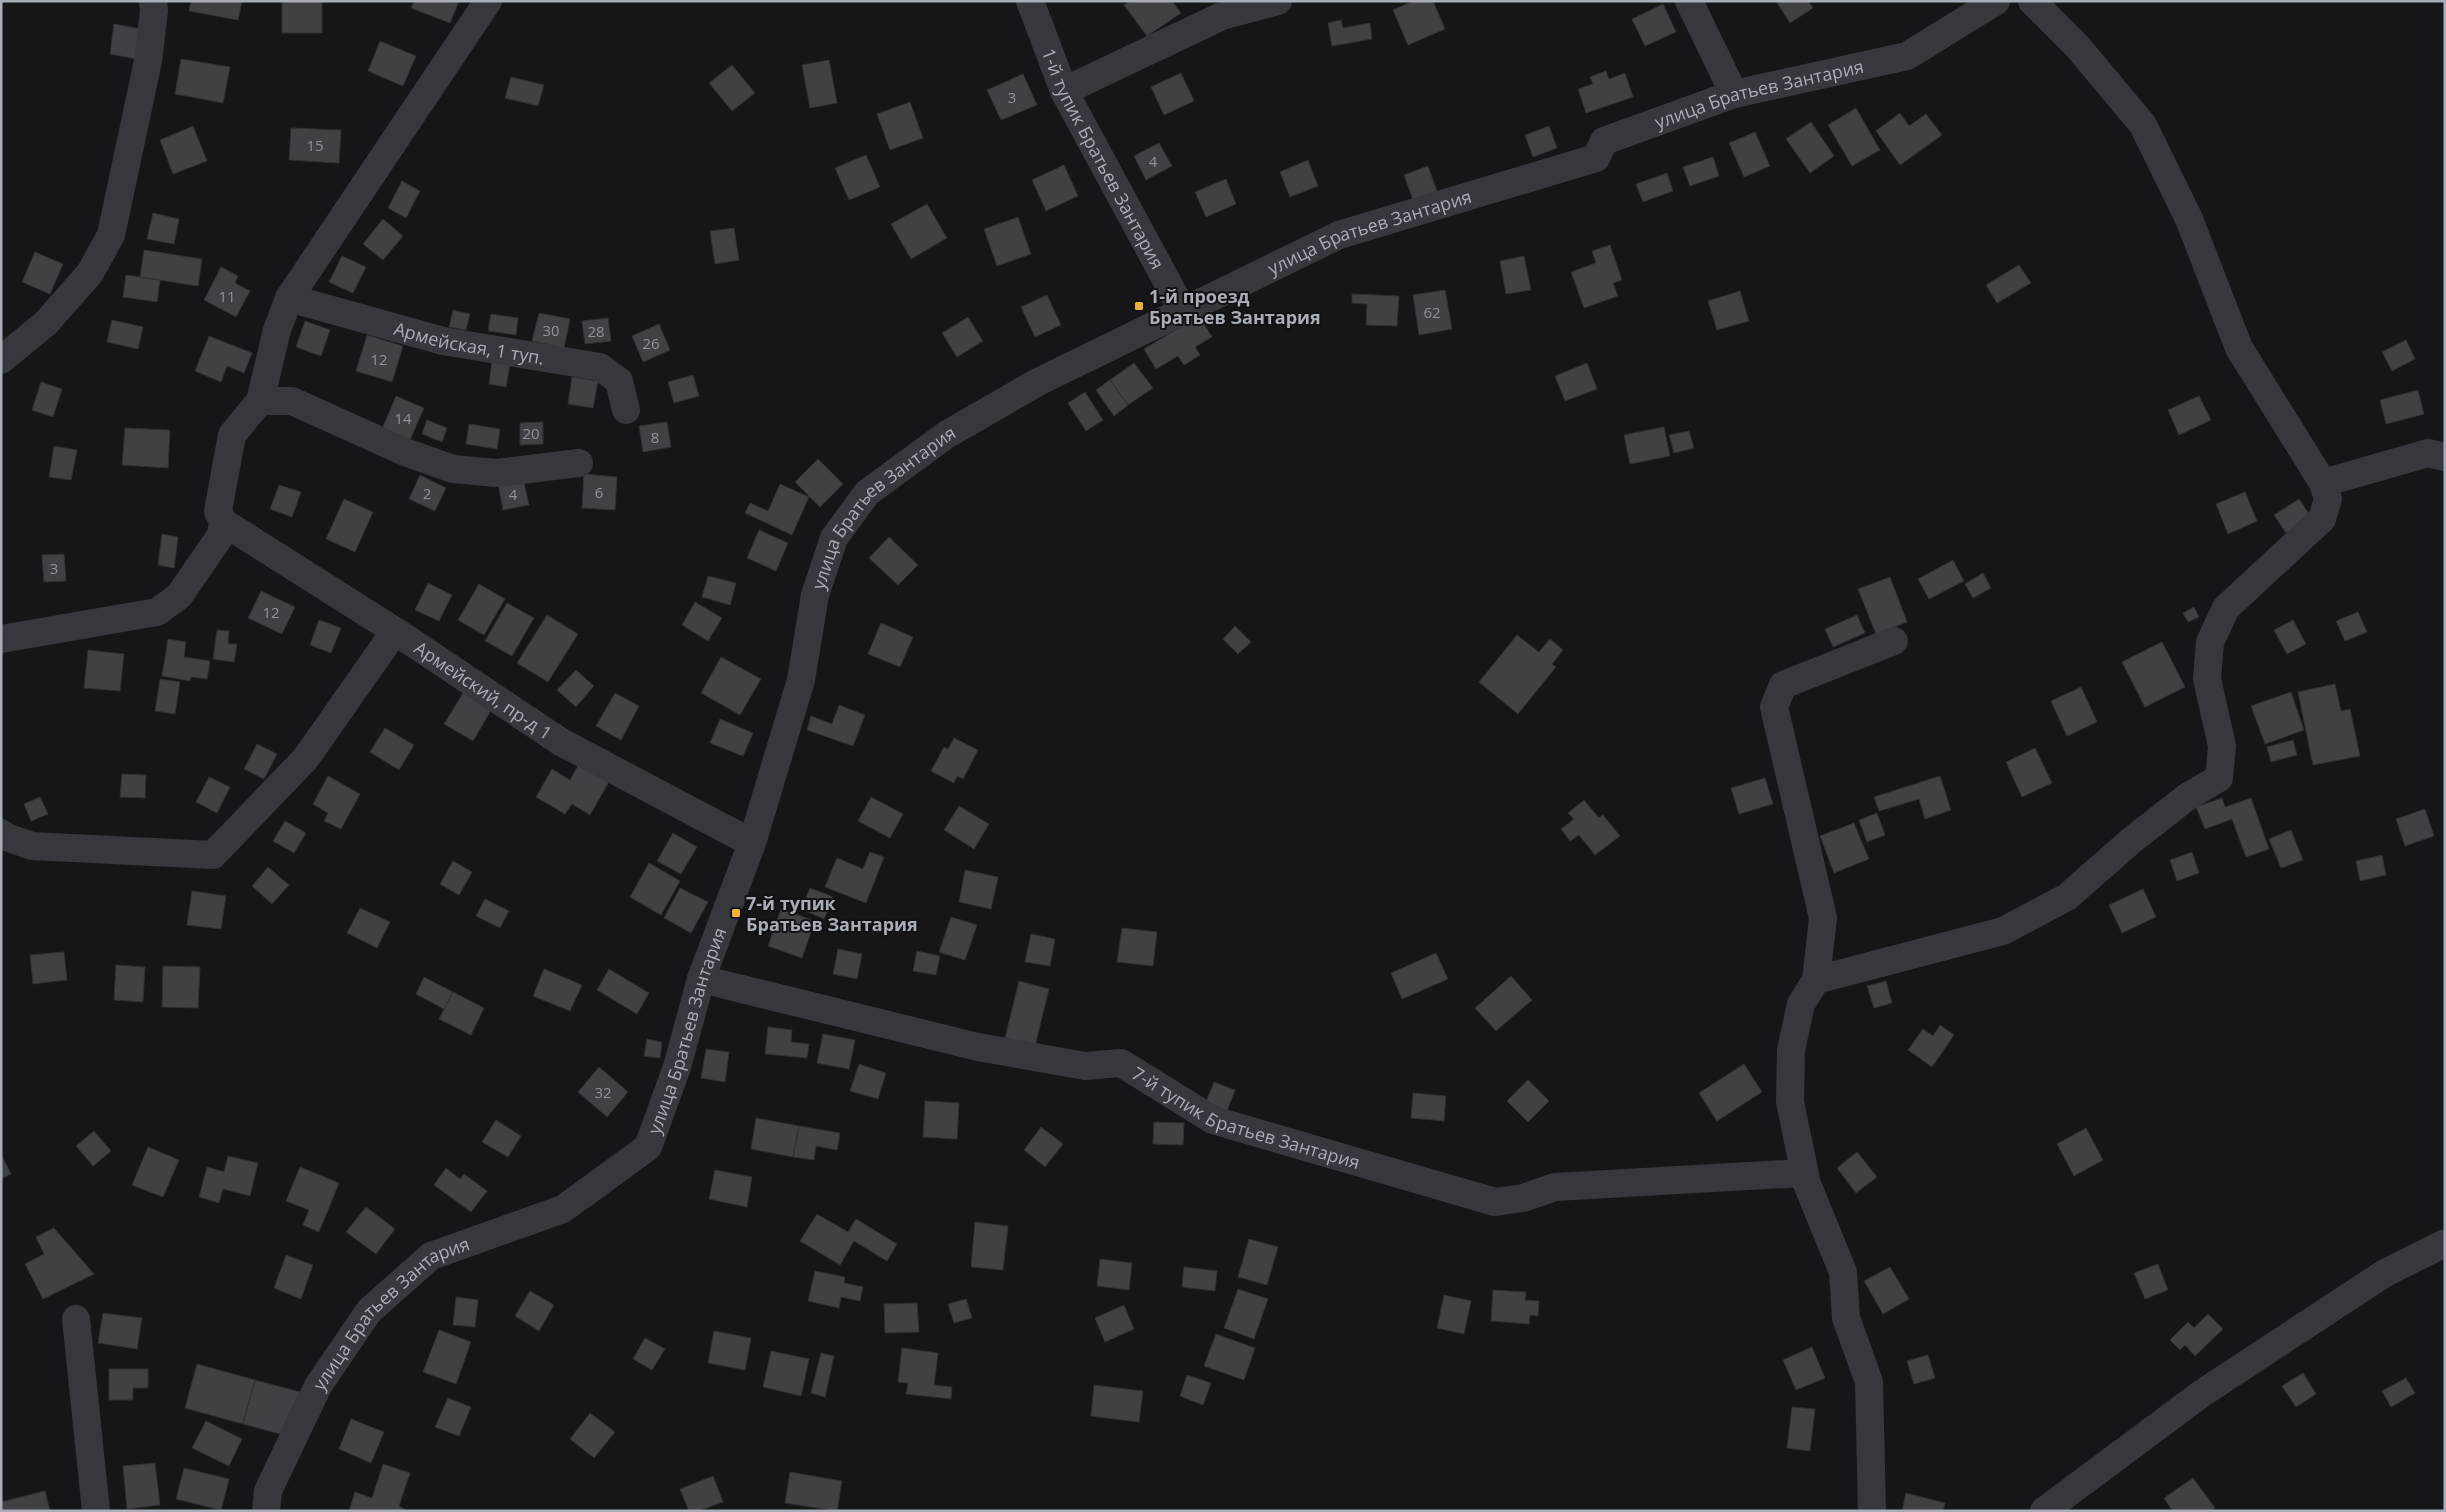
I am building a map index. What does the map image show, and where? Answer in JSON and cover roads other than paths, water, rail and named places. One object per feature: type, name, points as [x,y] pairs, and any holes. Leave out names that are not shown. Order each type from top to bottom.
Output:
[{"type":"street","points":[[1,360],[46,323],[90,273],[112,235],[148,61],[154,11],[153,1]]},
{"type":"street","points":[[1,639],[157,612],[179,596],[196,574],[221,535],[222,522],[218,512],[232,435],[260,401],[277,330],[289,298],[488,1]]},
{"type":"street","name":"1-й тупик Братьев Зантария","points":[[1030,1],[1064,91],[1183,311]]},
{"type":"street","points":[[1064,91],[1222,16],[1278,1]]},
{"type":"street","points":[[1690,1],[1734,94]]},
{"type":"street","name":"улица Братьев Зантария","points":[[266,1511],[268,1491],[318,1386],[369,1311],[431,1256],[563,1208],[648,1147],[677,1067],[701,979],[752,843],[801,680],[815,595],[820,579],[834,538],[867,493],[946,434],[1038,382],[1339,235],[1596,158],[1604,141],[1734,94],[1907,56],[1996,1]]},
{"type":"street","points":[[1816,980],[2003,931],[2067,897],[2132,840],[2179,803],[2219,778],[2222,746],[2208,679],[2210,642],[2226,608],[2322,519],[2328,499],[2323,484],[2239,348],[2189,219],[2143,125],[2077,46],[2032,1]]},
{"type":"street","name":"Армейская, 1 туп.","points":[[289,298],[443,341],[600,367],[619,381],[626,410]]},
{"type":"street","points":[[260,401],[292,401],[405,452],[453,469],[496,473],[579,463]]},
{"type":"street","points":[[2323,484],[2428,453],[2445,456]]},
{"type":"street","name":"Армейский, пр-д 1","points":[[222,522],[395,632],[561,742],[752,843]]},
{"type":"street","points":[[1,833],[6,837],[32,846],[213,855],[306,758],[395,632]]},
{"type":"street","points":[[1872,1511],[1869,1382],[1846,1318],[1842,1272],[1807,1184],[1790,1102],[1790,1050],[1801,1004],[1816,980],[1822,918],[1774,707],[1783,685],[1894,641]]},
{"type":"street","name":"7-й тупик Братьев Зантария","points":[[701,979],[978,1047],[1085,1066],[1121,1063],[1213,1120],[1495,1202],[1523,1198],[1555,1187],[1804,1173]]},
{"type":"street","points":[[2044,1511],[2200,1394],[2385,1272],[2445,1243]]},
{"type":"street","points":[[2413,1259],[2445,1258]]},
{"type":"street","points":[[76,1319],[96,1511]]},
{"type":"place","name":"1-й проезд Братьев Зантария","points":[[1139,306]]},
{"type":"place","name":"7-й тупик Братьев Зантария","points":[[736,913]]}]
